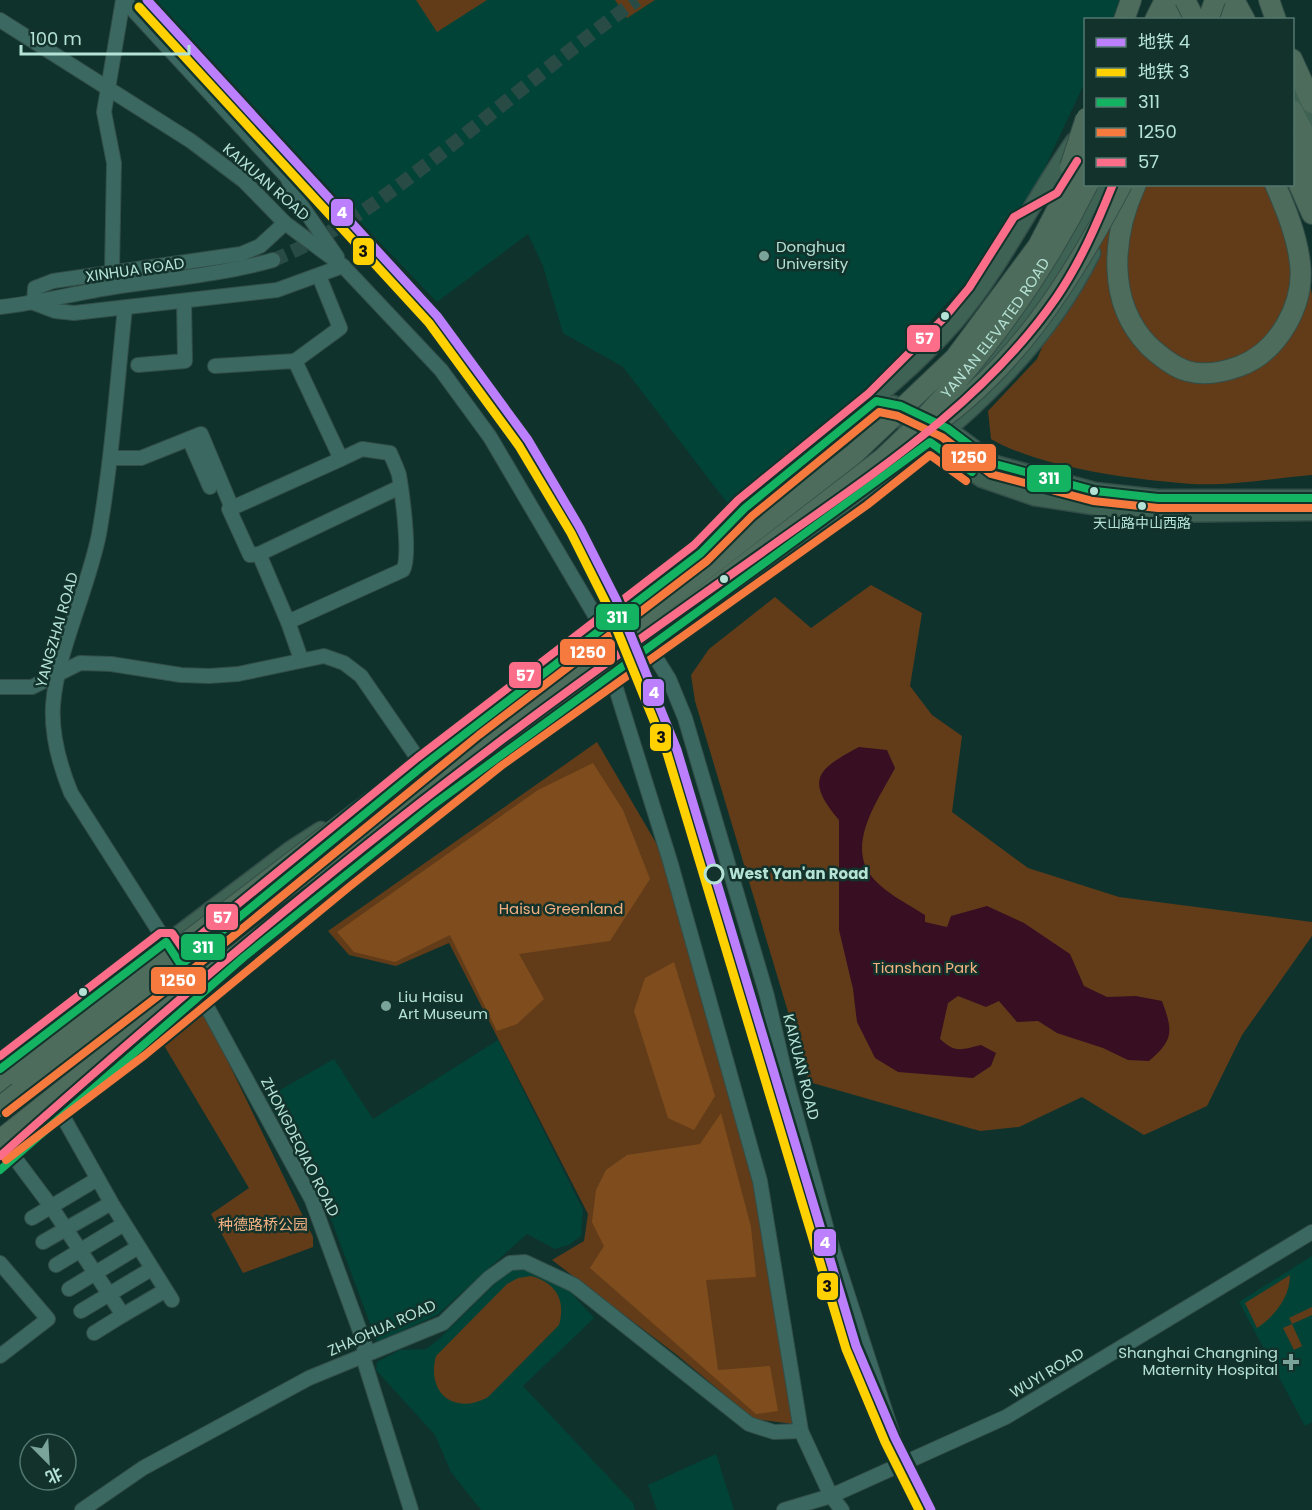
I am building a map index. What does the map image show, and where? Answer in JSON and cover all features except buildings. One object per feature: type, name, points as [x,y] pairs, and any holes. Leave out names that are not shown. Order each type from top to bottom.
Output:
[{"type":"highway","points":[[1125,18],[1132,0]]},
{"type":"highway","points":[[1158,18],[1166,0]]},
{"type":"highway","points":[[1173,18],[1184,0]]},
{"type":"highway","points":[[1184,0],[1193,18]]},
{"type":"highway","points":[[1194,18],[1197,0]]},
{"type":"highway","points":[[1209,18],[1217,0]]},
{"type":"highway","points":[[1217,0],[1225,18]]},
{"type":"highway","points":[[1236,0],[1245,18]]},
{"type":"highway","points":[[1269,0],[1275,18]]},
{"type":"highway","points":[[1294,61],[1312,103]]},
{"type":"highway","points":[[1294,112],[1312,149]]},
{"type":"highway","points":[[1061,205],[1084,125]]},
{"type":"highway","points":[[1294,140],[1312,182]]},
{"type":"highway","name":"YAN'AN ELEVATED ROAD","points":[[0,1106],[114,1015],[492,735],[854,454],[955,358],[1038,246],[1084,158]]},
{"type":"highway","points":[[1294,172],[1312,215]]},
{"type":"highway","name":"YAN'AN ELEVATED ROAD","points":[[3,1156],[137,1031],[882,459],[921,423],[988,342],[1063,235],[1087,186]]},
{"type":"highway","points":[[1135,186],[1121,224],[1117,265],[1122,302],[1130,322],[1155,351],[1171,364],[1188,371],[1209,374],[1229,370],[1255,360],[1274,344],[1287,326],[1300,284],[1300,263],[1290,222],[1276,186]]},
{"type":"highway","points":[[882,459],[950,414],[1013,354],[1089,247],[1122,190]]},
{"type":"highway","points":[[0,1084],[372,801],[423,766]]},
{"type":"highway","points":[[3,1156],[138,1047]]},
{"type":"main road","points":[[1129,18],[1132,0]]},
{"type":"main road","points":[[1186,18],[1197,0]]},
{"type":"main road","points":[[1204,0],[1214,18]]},
{"type":"main road","points":[[1262,0],[1268,18]]},
{"type":"main road","points":[[1294,83],[1312,128]]},
{"type":"main road","points":[[1294,106],[1312,141]]},
{"type":"main road","points":[[701,552],[745,508],[876,401],[952,325],[978,294],[1084,128]]},
{"type":"main road","points":[[0,1106],[181,964],[472,727],[701,552],[772,503],[896,409],[974,338],[1011,289],[1084,169]]},
{"type":"main road","points":[[702,607],[735,572],[914,430],[985,365],[1034,307],[1063,264],[1104,186]]},
{"type":"main road","points":[[3,1156],[62,1115],[200,994],[495,758],[702,607],[861,496],[947,428],[997,384],[1031,348],[1057,315],[1100,237],[1122,190]]},
{"type":"main road","points":[[1022,224],[1061,205]]},
{"type":"main road","points":[[1063,264],[1100,237]]},
{"type":"main road","points":[[876,401],[947,428],[995,465],[1095,491],[1158,498],[1312,498]]},
{"type":"main road","points":[[896,409],[914,430],[982,479],[1034,497],[1144,514],[1312,512]]},
{"type":"main road","points":[[472,727],[495,758]]},
{"type":"main road","points":[[0,1069],[290,850],[423,766]]},
{"type":"street","points":[[112,271],[114,164],[104,112],[124,0]]},
{"type":"street","points":[[124,0],[287,177],[297,200],[343,266],[278,290],[64,313],[34,303],[35,288],[42,284],[112,271],[241,254],[260,246],[285,223]]},
{"type":"street","name":"KAIXUAN ROAD","points":[[0,20],[191,141],[230,169],[285,223],[343,266],[441,370],[490,437],[603,629],[609,675],[670,861],[760,1181],[801,1431],[831,1496],[842,1510]]},
{"type":"street","name":"XINHUA ROAD","points":[[0,307],[34,303],[112,287],[197,278],[273,260]]},
{"type":"street","points":[[215,366],[295,360],[340,328],[320,276]]},
{"type":"street","points":[[138,365],[185,361],[184,301]]},
{"type":"street","name":"YANGZHAI ROAD","points":[[125,308],[110,458],[91,570],[58,676],[53,705],[54,732],[62,772],[71,793],[181,964]]},
{"type":"street","points":[[295,360],[341,459]]},
{"type":"street","points":[[110,458],[141,458],[201,434],[232,508]]},
{"type":"street","points":[[189,439],[210,487]]},
{"type":"street","points":[[288,622],[403,570],[406,565],[406,550],[399,473],[390,453],[362,449],[229,509],[250,555],[259,554],[400,487]]},
{"type":"street","points":[[259,554],[301,659]]},
{"type":"street","points":[[603,629],[649,647]]},
{"type":"street","name":"KAIXUAN ROAD","points":[[649,647],[669,679],[685,718],[767,996],[787,1082],[828,1234],[902,1463],[922,1510]]},
{"type":"street","points":[[0,687],[32,687],[80,663],[111,664],[181,675],[209,676],[246,672],[324,656],[344,663],[361,676],[423,766]]},
{"type":"street","name":"ZHONGDEQIAO ROAD","points":[[200,994],[312,1200],[365,1345],[363,1356],[411,1510]]},
{"type":"street","points":[[62,1115],[112,1204],[172,1300]]},
{"type":"street","points":[[3,1156],[51,1207],[123,1315]]},
{"type":"street","points":[[32,1218],[94,1181]]},
{"type":"street","points":[[43,1242],[106,1206]]},
{"type":"street","points":[[56,1265],[119,1227]]},
{"type":"street","name":"WUYI ROAD","points":[[784,1510],[831,1496],[1006,1417],[1312,1232]]},
{"type":"street","points":[[69,1288],[135,1249]]},
{"type":"street","name":"ZHAOHUA ROAD","points":[[82,1510],[143,1468],[309,1378],[443,1323],[489,1278],[510,1263],[525,1262],[574,1285],[749,1424],[774,1432],[801,1431]]},
{"type":"street","points":[[0,1263],[48,1319],[0,1356]]},
{"type":"street","points":[[81,1311],[148,1271]]},
{"type":"street","points":[[94,1333],[159,1294]]},
{"type":"shaded area","name":"Donghua University","points":[[156,0],[1119,0],[1113,18],[1084,18],[1084,84],[1017,227],[857,401],[802,441],[728,504],[623,367],[563,333],[543,266],[528,234],[437,302],[254,112]]},
{"type":"shaded area","points":[[859,747],[887,750],[895,768],[868,819],[864,833],[863,860],[874,880],[895,897],[925,915],[925,922],[947,927],[951,916],[987,906],[1024,923],[1070,954],[1084,986],[1107,997],[1136,996],[1162,1001],[1168,1020],[1169,1034],[1167,1041],[1157,1054],[1149,1061],[1128,1060],[1103,1048],[1057,1033],[1038,1021],[1017,1022],[999,1001],[986,1007],[958,996],[948,1003],[940,1039],[950,1047],[959,1049],[981,1045],[996,1053],[991,1066],[973,1078],[898,1072],[875,1058],[857,1022],[853,989],[839,930],[839,820],[828,806],[819,785],[820,776],[825,769]]},
{"type":"shaded area","points":[[498,1040],[583,1210],[581,1236],[569,1245],[555,1249],[527,1234],[437,1315],[377,1342],[328,1211],[266,1098],[334,1059],[373,1119]]},
{"type":"shaded area","name":"Shanghai Changning Maternity Hospital","points":[[1312,1256],[1312,1422],[1305,1426],[1239,1302]]},
{"type":"shaded area","points":[[524,1267],[565,1286],[594,1318],[523,1386],[633,1503],[635,1510],[481,1510],[451,1472],[435,1435],[376,1370],[377,1362],[400,1350],[426,1349],[508,1271]]},
{"type":"shaded area","points":[[716,1454],[734,1510],[657,1510],[648,1485]]},
{"type":"green space","points":[[416,0],[487,0],[437,32]]},
{"type":"green space","points":[[615,0],[655,0],[627,18]]},
{"type":"green space","points":[[1126,186],[1267,186],[1308,271],[1312,295],[1312,475],[1207,484],[1117,476],[1035,458],[991,439],[988,411],[1037,359],[1095,225]]},
{"type":"green space","name":"Tianshan Park","points":[[871,585],[922,613],[910,686],[932,715],[962,736],[952,812],[1028,868],[1119,897],[1312,922],[1312,936],[1242,1035],[1207,1106],[1144,1135],[1082,1097],[1019,1127],[980,1131],[809,1082],[695,701],[691,675],[709,649],[775,597],[811,628]]},
{"type":"green space","name":"Haisu Greenland","points":[[597,742],[666,860],[758,1181],[794,1424],[754,1419],[677,1355],[552,1260],[584,1241],[588,1214],[449,943],[396,966],[349,955],[328,931]]},
{"type":"green space","points":[[593,763],[623,810],[650,879],[610,941],[519,954],[544,999],[517,1024],[497,1031],[450,935],[395,962],[354,952],[337,932],[538,790]]},
{"type":"green space","points":[[674,962],[715,1096],[694,1130],[668,1118],[634,1011],[645,978]]},
{"type":"green space","name":"种德路桥公园","points":[[199,1002],[313,1237],[313,1247],[243,1273],[211,1214],[249,1188],[159,1037]]},
{"type":"green space","points":[[721,1113],[751,1227],[756,1277],[706,1280],[718,1370],[770,1366],[778,1411],[756,1414],[590,1268],[604,1246],[592,1222],[596,1190],[606,1170],[627,1155],[700,1144]]},
{"type":"green space","points":[[1290,1275],[1287,1291],[1280,1305],[1270,1318],[1257,1328],[1245,1303]]},
{"type":"green space","points":[[531,1276],[547,1283],[557,1294],[561,1308],[559,1325],[488,1397],[464,1404],[445,1398],[435,1381],[436,1356],[507,1284],[518,1278]]},
{"type":"green space","points":[[1312,1307],[1312,1315],[1292,1324],[1289,1318]]},
{"type":"green space","points":[[1292,1324],[1302,1346],[1294,1350],[1283,1328]]},
{"type":"tunnel","points":[[273,260],[316,240],[374,203],[637,0]]},
{"type":"metro line","name":"4","points":[[147,0],[437,316],[528,440],[580,528],[616,599],[677,750],[856,1346],[895,1438],[931,1510]]},
{"type":"metro line","name":"3","points":[[139,7],[429,323],[519,446],[571,533],[606,603],[667,753],[846,1349],[885,1442],[919,1510]]},
{"type":"transit line","name":"57","points":[[0,1056],[160,933],[172,933],[183,949],[417,758],[694,545],[738,500],[869,393],[944,318],[969,288],[1014,217],[1057,193],[1077,161]]},
{"type":"transit line","name":"57","points":[[0,1156],[241,948],[427,797],[591,674],[843,496],[958,406],[1026,337],[1056,298],[1088,243],[1112,186]]},
{"type":"transit line","name":"311","points":[[0,1069],[166,942],[181,965],[423,766],[701,553],[745,508],[876,401],[901,406],[947,428],[995,464],[1095,491],[1158,498],[1312,498]]},
{"type":"transit line","name":"1250","points":[[6,1113],[188,973],[479,735],[707,561],[752,516],[879,412],[898,416],[942,437],[991,474],[1093,501],[1158,508],[1312,508]]},
{"type":"transit line","name":"311","points":[[0,1170],[244,957],[433,805],[930,442],[972,472]]},
{"type":"transit line","name":"1250","points":[[6,1160],[145,1055],[349,887],[501,766],[867,505],[930,455],[966,481]]},
{"type":"place","name":"Donghua University","points":[[764,256]]},
{"type":"place","name":"天山路中山西路","points":[[1142,506]]},
{"type":"place","name":"West Yan'an Road","points":[[714,874]]},
{"type":"place","name":"Liu Haisu Art Museum","points":[[386,1006]]},
{"type":"place","name":"Shanghai Changning Maternity Hospital","points":[[1291,1362]]}]
